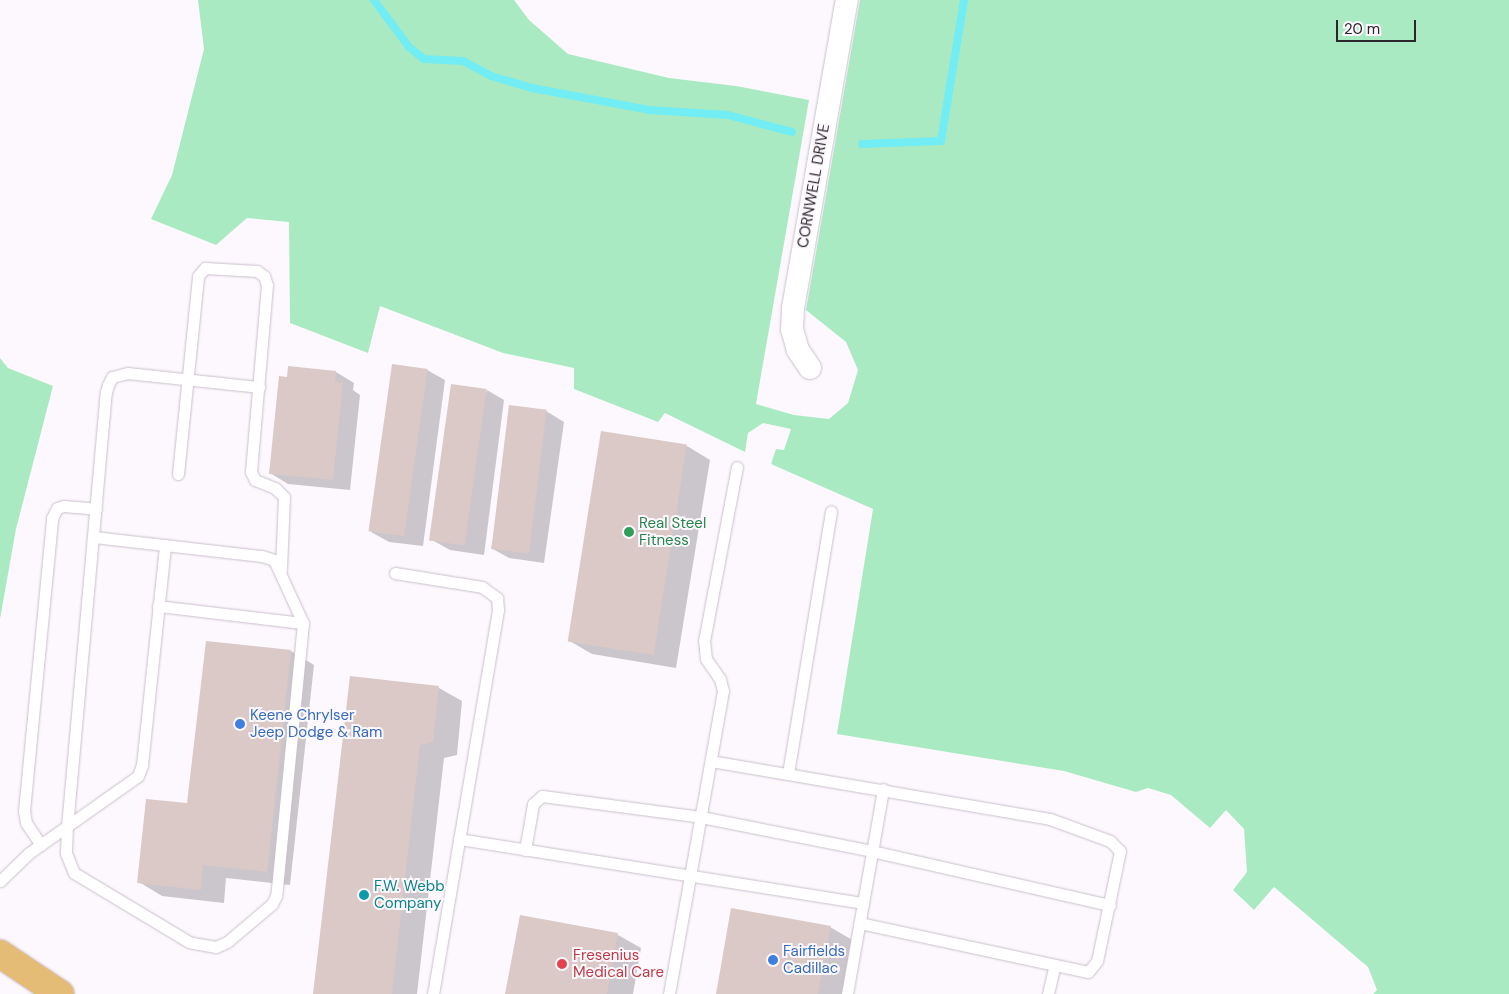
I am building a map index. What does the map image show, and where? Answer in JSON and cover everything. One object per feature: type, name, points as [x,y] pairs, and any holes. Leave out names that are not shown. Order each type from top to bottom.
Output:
[{"type":"main road","points":[[0,954],[60,994]]},
{"type":"street","name":"CORNWELL DRIVE","points":[[810,368],[798,350],[792,329],[792,308],[848,0]]},
{"type":"lane","points":[[178,474],[196,284],[201,272],[205,268],[251,270],[264,276],[267,285],[251,472],[255,480],[275,488],[284,497],[281,570]]},
{"type":"lane","points":[[94,537],[262,556],[274,560],[281,570],[303,623],[278,885],[272,904],[227,942],[208,947],[189,942],[74,872],[66,853],[67,827],[106,392],[112,377],[128,373],[259,387]]},
{"type":"lane","points":[[669,994],[723,691],[720,679],[706,658],[704,641],[737,467]]},
{"type":"lane","points":[[41,845],[26,823],[24,811],[52,518],[57,508],[64,506],[96,509]]},
{"type":"lane","points":[[788,774],[831,511]]},
{"type":"lane","points":[[0,881],[41,845],[138,776],[142,764],[165,546]]},
{"type":"lane","points":[[395,574],[482,587],[497,598],[498,610],[433,994]]},
{"type":"lane","points":[[158,606],[303,623]]},
{"type":"lane","points":[[711,761],[1050,819],[1110,841],[1116,845],[1121,857],[1093,968],[1088,972],[1080,972],[859,923]]},
{"type":"lane","points":[[847,994],[882,789]]},
{"type":"lane","points":[[525,850],[533,804],[542,796],[701,817],[872,850],[1110,905]]},
{"type":"lane","points":[[459,840],[862,903]]},
{"type":"lane","points":[[1048,994],[1054,966]]},
{"type":"green space","points":[[198,0],[514,0],[529,20],[568,54],[669,78],[736,86],[809,100],[756,404],[794,415],[829,419],[848,403],[858,370],[846,342],[806,310],[860,0],[1509,0],[1509,994],[1373,994],[1377,990],[1368,967],[1274,887],[1254,910],[1233,890],[1247,872],[1244,829],[1226,810],[1210,828],[1171,795],[1148,788],[1136,792],[1064,771],[837,734],[873,509],[771,464],[776,449],[784,450],[791,429],[763,423],[748,433],[745,452],[665,413],[658,422],[574,389],[574,368],[503,353],[380,306],[368,353],[290,323],[289,222],[247,218],[216,245],[151,219],[172,175],[204,49]]},
{"type":"green space","points":[[0,358],[8,368],[53,386],[16,529],[0,619]]},
{"type":"building","points":[[392,364],[428,369],[404,536],[368,531]]},
{"type":"building","points":[[288,366],[336,371],[335,382],[343,383],[333,480],[269,474],[279,376],[287,377]]},
{"type":"building","points":[[451,384],[487,389],[465,545],[429,540]]},
{"type":"building","points":[[509,405],[547,410],[529,554],[491,549]]},
{"type":"building","name":"Real Steel Fitness","points":[[601,431],[687,445],[654,655],[568,641]]},
{"type":"building","name":"Keene Chrylser Jeep Dodge & Ram","points":[[206,641],[291,650],[267,872],[203,865],[201,890],[137,883],[146,799],[187,803]]},
{"type":"building","name":"F.W. Webb Company","points":[[350,676],[439,686],[433,742],[420,745],[392,994],[313,994]]},
{"type":"building","name":"Fairfields Cadillac","points":[[731,908],[831,926],[818,994],[716,994]]},
{"type":"building","name":"Fresenius Medical Care","points":[[520,915],[618,933],[607,994],[505,994]]},
{"type":"waterway","points":[[374,0],[409,47],[424,59],[463,61],[491,76],[532,88],[649,110],[728,115],[792,132]]},
{"type":"waterway","points":[[862,144],[941,141],[964,0]]},
{"type":"place","name":"Real Steel Fitness","points":[[629,532]]},
{"type":"place","name":"Keene Chrylser Jeep Dodge & Ram","points":[[240,724]]},
{"type":"place","name":"F.W. Webb Company","points":[[364,895]]},
{"type":"place","name":"Fairfields Cadillac","points":[[773,960]]},
{"type":"place","name":"Fresenius Medical Care","points":[[562,964]]}]
